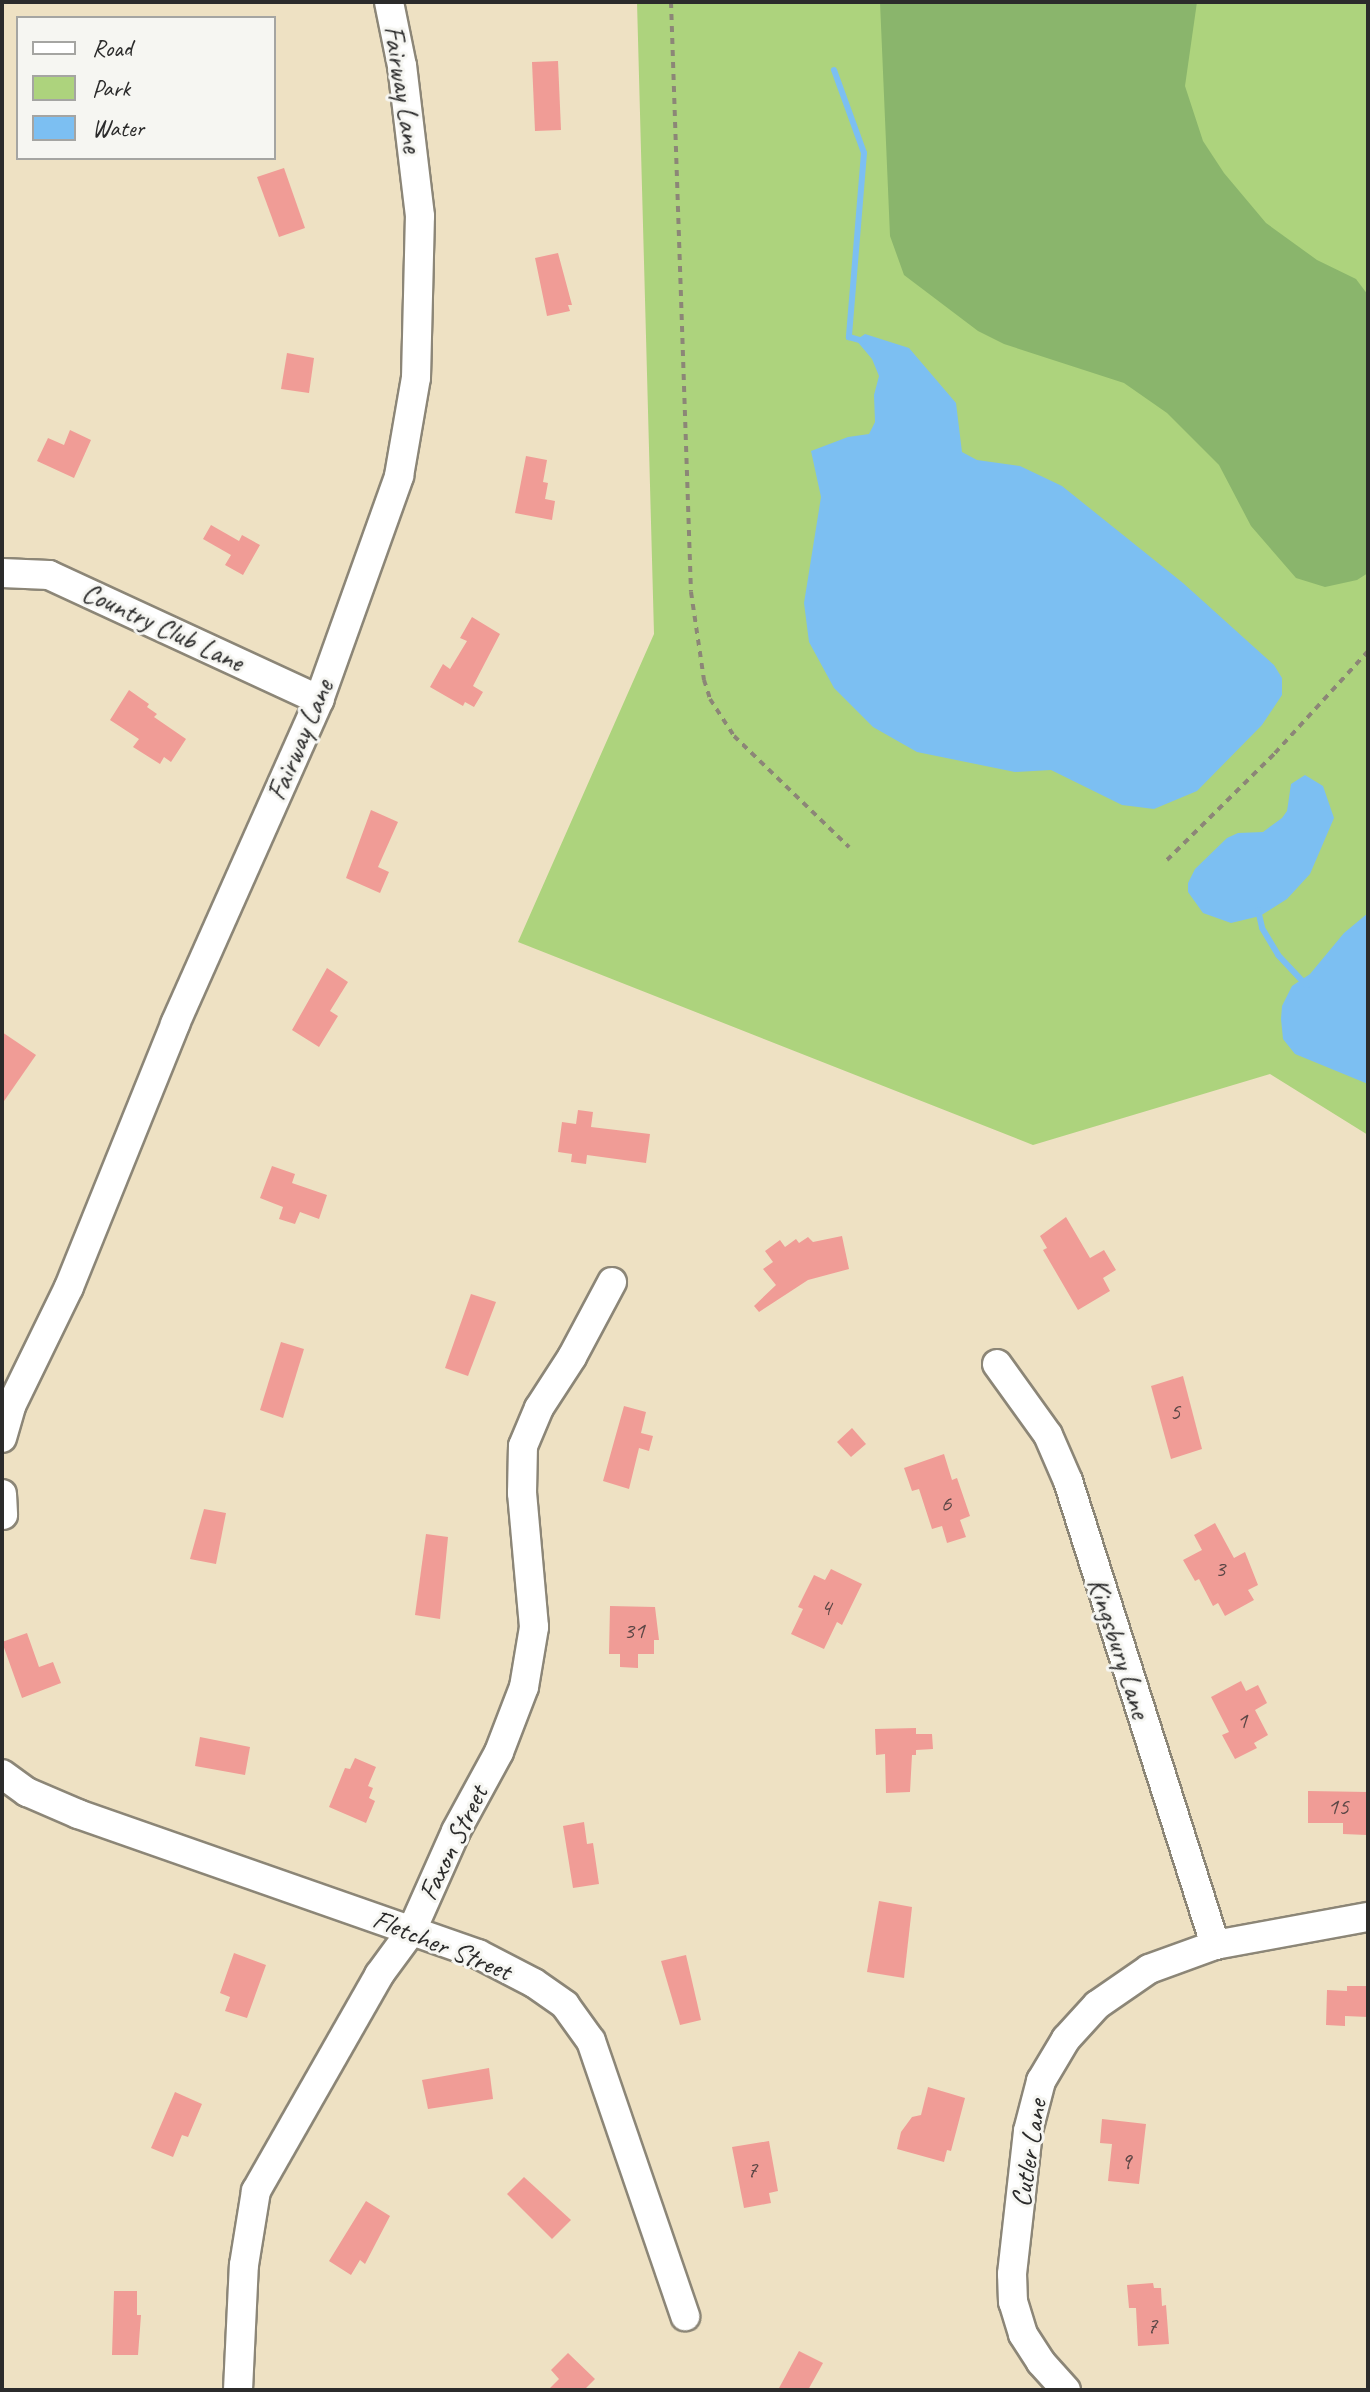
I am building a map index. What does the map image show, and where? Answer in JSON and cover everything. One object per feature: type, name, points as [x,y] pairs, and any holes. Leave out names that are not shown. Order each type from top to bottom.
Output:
[{"type":"street","name":"Fairway Lane","points":[[2,1438],[11,1406],[69,1287],[175,1024],[319,700],[399,476],[416,378],[420,216],[402,66],[389,2]]},
{"type":"street","name":"Country Club Lane","points":[[2,573],[49,575],[319,700]]},
{"type":"street","name":"Faxon Street","points":[[238,2390],[244,2265],[256,2191],[379,1975],[412,1930],[456,1831],[499,1752],[524,1687],[534,1627],[522,1493],[523,1446],[539,1408],[572,1357],[612,1282]]},
{"type":"street","name":"Kingsbury Lane","points":[[997,1364],[1048,1435],[1068,1481],[1215,1945]]},
{"type":"street","points":[[2,1494],[3,1515]]},
{"type":"street","name":"Fletcher Street","points":[[2,1774],[27,1792],[78,1814],[478,1954],[534,1983],[565,2005],[591,2041],[685,2316]]},
{"type":"street","name":"Cutler Lane","points":[[1066,2390],[1041,2362],[1023,2334],[1013,2302],[1012,2268],[1028,2131],[1041,2081],[1066,2039],[1097,2005],[1149,1969],[1215,1945],[1368,1917]]},
{"type":"path","points":[[671,2],[691,592],[704,680],[710,699],[734,736],[849,847]]},
{"type":"path","points":[[1167,860],[1275,753],[1368,651]]},
{"type":"green space","points":[[637,2],[1368,2],[1368,1135],[1270,1074],[1033,1145],[518,942],[654,634]]},
{"type":"green space","points":[[880,2],[1197,2],[1185,86],[1203,141],[1224,173],[1266,223],[1317,260],[1356,279],[1368,295],[1368,573],[1357,580],[1325,587],[1296,578],[1251,526],[1219,465],[1167,413],[1124,383],[1004,344],[978,331],[904,275],[890,236]]},
{"type":"water","points":[[865,334],[909,348],[956,403],[962,452],[977,460],[1020,466],[1062,486],[1183,583],[1274,665],[1282,678],[1282,695],[1262,725],[1197,791],[1154,809],[1122,805],[1051,770],[1015,772],[917,752],[873,727],[834,688],[809,642],[804,603],[821,497],[811,451],[848,437],[869,434],[875,422],[874,395],[879,376],[872,359],[856,340]]},
{"type":"water","points":[[1305,775],[1323,786],[1334,818],[1310,874],[1287,899],[1260,916],[1231,923],[1203,913],[1188,892],[1188,883],[1195,869],[1227,838],[1238,833],[1263,832],[1282,818],[1287,811],[1291,784]]},
{"type":"water","points":[[1368,913],[1368,1084],[1295,1054],[1283,1039],[1281,1019],[1282,1006],[1292,986],[1310,974],[1344,933]]},
{"type":"building","points":[[558,61],[561,130],[535,131],[532,62]]},
{"type":"building","points":[[284,168],[305,228],[279,237],[257,177]]},
{"type":"building","points":[[558,253],[572,305],[568,305],[570,311],[547,316],[535,258]]},
{"type":"building","points":[[287,353],[314,358],[309,393],[281,389]]},
{"type":"building","points":[[70,430],[91,440],[74,478],[37,461],[48,438],[64,445]]},
{"type":"building","points":[[526,456],[547,460],[543,482],[548,483],[545,499],[555,501],[552,520],[515,513]]},
{"type":"building","points":[[211,525],[239,541],[242,535],[260,545],[243,575],[225,565],[231,555],[203,539]]},
{"type":"building","points":[[472,617],[500,634],[473,686],[483,692],[474,707],[465,702],[463,706],[430,687],[443,664],[450,669],[467,641],[460,638]]},
{"type":"building","points":[[129,690],[149,704],[147,707],[157,714],[154,717],[186,739],[171,762],[164,757],[160,764],[133,747],[139,739],[110,720]]},
{"type":"building","points":[[371,810],[398,822],[378,867],[389,872],[380,893],[346,878]]},
{"type":"building","points":[[327,968],[348,982],[330,1011],[338,1016],[319,1047],[292,1030]]},
{"type":"building","points":[[2,1032],[36,1055],[2,1104]]},
{"type":"building","points":[[578,1110],[593,1112],[591,1127],[650,1134],[646,1163],[587,1155],[586,1164],[571,1162],[572,1154],[558,1152],[562,1122],[576,1124]]},
{"type":"building","points":[[272,1166],[295,1174],[292,1183],[327,1195],[319,1219],[300,1212],[295,1224],[279,1219],[283,1207],[260,1198]]},
{"type":"building","points":[[1066,1217],[1090,1258],[1104,1250],[1116,1270],[1103,1278],[1110,1291],[1078,1310],[1043,1250],[1047,1248],[1040,1236]]},
{"type":"building","points":[[842,1236],[849,1269],[808,1280],[759,1312],[754,1306],[776,1285],[763,1269],[773,1262],[765,1251],[780,1240],[785,1247],[796,1239],[799,1243],[808,1237],[813,1242]]},
{"type":"building","points":[[471,1294],[496,1302],[468,1376],[445,1368]]},
{"type":"building","points":[[281,1342],[304,1349],[283,1418],[260,1410]]},
{"type":"building","points":[[1183,1376],[1202,1449],[1171,1459],[1151,1386]]},
{"type":"building","points":[[624,1406],[646,1412],[641,1433],[653,1436],[649,1451],[639,1448],[629,1489],[603,1481]]},
{"type":"building","points":[[852,1428],[866,1444],[851,1457],[837,1442]]},
{"type":"building","points":[[944,1454],[952,1480],[957,1478],[970,1516],[960,1520],[966,1537],[947,1543],[942,1526],[932,1529],[919,1489],[912,1491],[904,1468]]},
{"type":"building","points":[[204,1509],[226,1513],[216,1564],[190,1559]]},
{"type":"building","points":[[1215,1523],[1234,1558],[1245,1552],[1258,1585],[1248,1590],[1254,1600],[1225,1616],[1218,1603],[1213,1606],[1199,1579],[1195,1581],[1183,1560],[1202,1550],[1194,1535]]},
{"type":"building","points":[[426,1534],[448,1537],[440,1619],[415,1615]]},
{"type":"building","points":[[831,1569],[862,1584],[842,1625],[837,1622],[824,1649],[791,1634],[803,1609],[798,1607],[814,1575],[825,1580]]},
{"type":"building","points":[[610,1606],[655,1607],[659,1640],[654,1640],[654,1654],[638,1654],[638,1668],[620,1667],[620,1654],[609,1654]]},
{"type":"building","points":[[27,1633],[39,1667],[53,1662],[61,1683],[22,1698],[2,1642]]},
{"type":"building","points":[[1241,1681],[1246,1691],[1258,1685],[1267,1703],[1255,1710],[1268,1735],[1254,1743],[1257,1748],[1235,1759],[1222,1735],[1229,1732],[1211,1697]]},
{"type":"building","points":[[916,1728],[916,1734],[932,1734],[933,1749],[916,1750],[916,1755],[912,1755],[910,1792],[886,1793],[885,1754],[876,1755],[875,1729]]},
{"type":"building","points":[[200,1737],[250,1747],[245,1775],[195,1766]]},
{"type":"building","points":[[355,1758],[376,1767],[368,1786],[373,1788],[369,1798],[375,1801],[366,1823],[329,1807],[345,1768],[350,1769]]},
{"type":"building","points":[[1308,1791],[1368,1792],[1367,1835],[1343,1834],[1343,1823],[1308,1823]]},
{"type":"building","points":[[584,1822],[587,1844],[593,1843],[599,1884],[573,1888],[563,1826]]},
{"type":"building","points":[[879,1901],[912,1907],[904,1978],[867,1972]]},
{"type":"building","points":[[234,1953],[266,1965],[247,2018],[225,2011],[230,1997],[220,1993]]},
{"type":"building","points":[[686,1955],[701,2020],[680,2025],[661,1961]]},
{"type":"building","points":[[1347,1986],[1368,1986],[1368,2017],[1345,2016],[1345,2026],[1326,2025],[1327,1990],[1347,1991]]},
{"type":"building","points":[[489,2068],[493,2099],[428,2109],[422,2080]]},
{"type":"building","points":[[928,2087],[965,2098],[951,2151],[947,2150],[944,2162],[897,2149],[901,2132],[912,2117],[921,2115]]},
{"type":"building","points":[[175,2092],[202,2104],[188,2137],[182,2135],[173,2157],[151,2148]]},
{"type":"building","points":[[1102,2119],[1146,2124],[1139,2184],[1108,2181],[1112,2144],[1100,2143]]},
{"type":"building","points":[[769,2141],[778,2191],[769,2193],[771,2203],[744,2208],[732,2147]]},
{"type":"building","points":[[524,2177],[571,2220],[552,2239],[507,2194]]},
{"type":"building","points":[[366,2201],[390,2216],[365,2264],[360,2260],[351,2275],[329,2261]]},
{"type":"building","points":[[1153,2283],[1154,2288],[1161,2288],[1162,2306],[1166,2305],[1169,2344],[1138,2346],[1136,2308],[1129,2308],[1127,2285]]},
{"type":"building","points":[[114,2291],[137,2291],[137,2315],[141,2315],[138,2355],[112,2355]]},
{"type":"building","points":[[799,2351],[823,2363],[808,2390],[778,2390]]},
{"type":"building","points":[[568,2353],[595,2379],[584,2390],[548,2390],[559,2379],[551,2370]]},
{"type":"waterway","points":[[834,70],[864,153],[849,337],[863,341]]},
{"type":"waterway","points":[[1258,910],[1262,928],[1278,955],[1307,986]]}]
